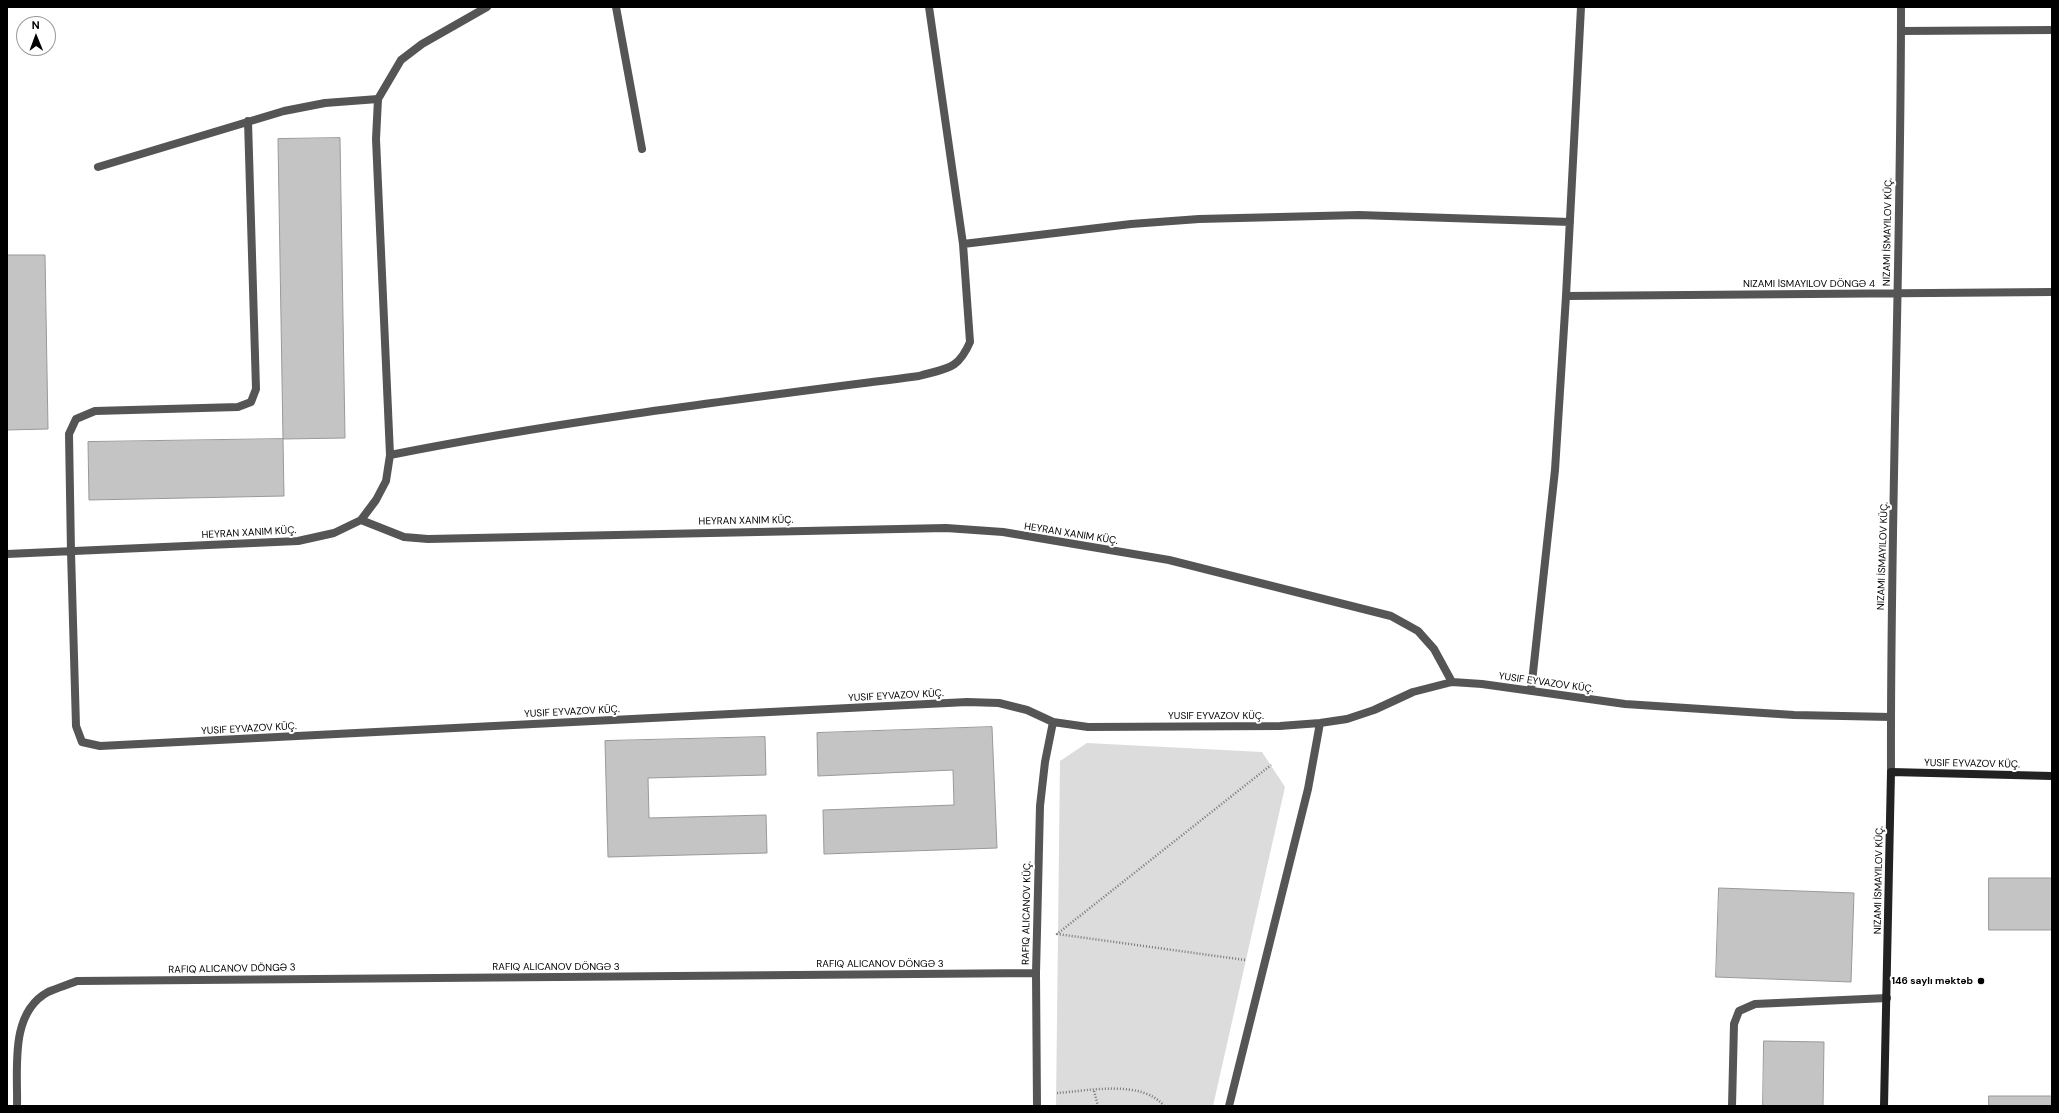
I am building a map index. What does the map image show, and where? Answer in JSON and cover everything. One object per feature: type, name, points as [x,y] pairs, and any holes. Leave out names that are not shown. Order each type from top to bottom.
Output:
[{"type":"street","points":[[7,554],[298,541],[334,533],[361,520],[376,500],[386,481],[390,455],[376,139],[378,99],[401,60],[422,44],[487,7]]},
{"type":"street","points":[[616,7],[642,149]]},
{"type":"street","points":[[390,455],[483,436],[609,416],[919,376],[952,367],[964,356],[970,342],[962,244],[929,7]]},
{"type":"street","points":[[1531,691],[1555,470],[1566,296],[1581,7]]},
{"type":"street","points":[[1884,1106],[1891,772],[1891,594],[1901,7]]},
{"type":"street","points":[[1901,31],[2052,30]]},
{"type":"street","points":[[98,167],[284,111],[325,103],[378,99]]},
{"type":"street","points":[[71,552],[69,434],[76,419],[95,411],[238,407],[251,402],[256,388],[248,121]]},
{"type":"street","points":[[962,244],[1131,224],[1199,219],[1360,215],[1570,222]]},
{"type":"street","points":[[1566,296],[2052,292]]},
{"type":"street","points":[[361,520],[404,537],[428,539],[871,528],[946,528],[1003,532],[1169,560],[1391,616],[1418,631],[1434,649],[1452,682]]},
{"type":"street","name":"YUSIF EYVAZOV KÜÇ.","points":[[71,552],[76,726],[82,742],[100,746],[967,702],[1006,705],[1027,710],[1053,722],[1088,727],[1280,726],[1320,723],[1347,718],[1374,710],[1413,692],[1452,682],[1482,684],[1656,706],[1794,716],[1891,717]]},
{"type":"street","points":[[1036,1106],[1036,973],[1040,806],[1045,762],[1053,722]]},
{"type":"street","points":[[1228,1106],[1308,789],[1320,723]]},
{"type":"street","name":"YUSIF EYVAZOV KÜÇ.","points":[[1891,772],[2052,776]]},
{"type":"street","points":[[17,1106],[18,1041],[27,1011],[46,993],[77,981],[1036,973]]},
{"type":"street","points":[[1732,1106],[1734,1024],[1739,1011],[1755,1004],[1887,998]]},
{"type":"path","points":[[1246,961],[1057,934],[1271,766]]},
{"type":"path","points":[[1056,1093],[1121,1089],[1138,1091],[1154,1096],[1164,1106]]},
{"type":"path","points":[[1094,1091],[1098,1106]]},
{"type":"shaded area","points":[[1087,743],[1262,752],[1285,787],[1213,1106],[1056,1106],[1060,761]]},
{"type":"building","points":[[340,138],[345,438],[283,439],[278,139]]},
{"type":"building","points":[[7,255],[45,255],[48,429],[7,430]]},
{"type":"building","points":[[283,439],[284,496],[89,500],[88,442]]},
{"type":"building","points":[[992,727],[997,848],[824,854],[823,810],[954,805],[953,770],[818,776],[817,733]]},
{"type":"building","points":[[765,737],[766,775],[648,778],[649,818],[766,815],[767,853],[608,857],[605,741]]},
{"type":"building","points":[[1989,878],[2052,878],[2052,930],[1989,930]]},
{"type":"building","points":[[1719,888],[1854,893],[1851,982],[1716,977]]},
{"type":"building","points":[[1764,1041],[1824,1042],[1823,1106],[1763,1106]]},
{"type":"building","points":[[1989,1096],[2052,1096],[2052,1106],[1989,1106]]},
{"type":"place","name":"146 saylı məktəb","points":[[1981,981]]}]
